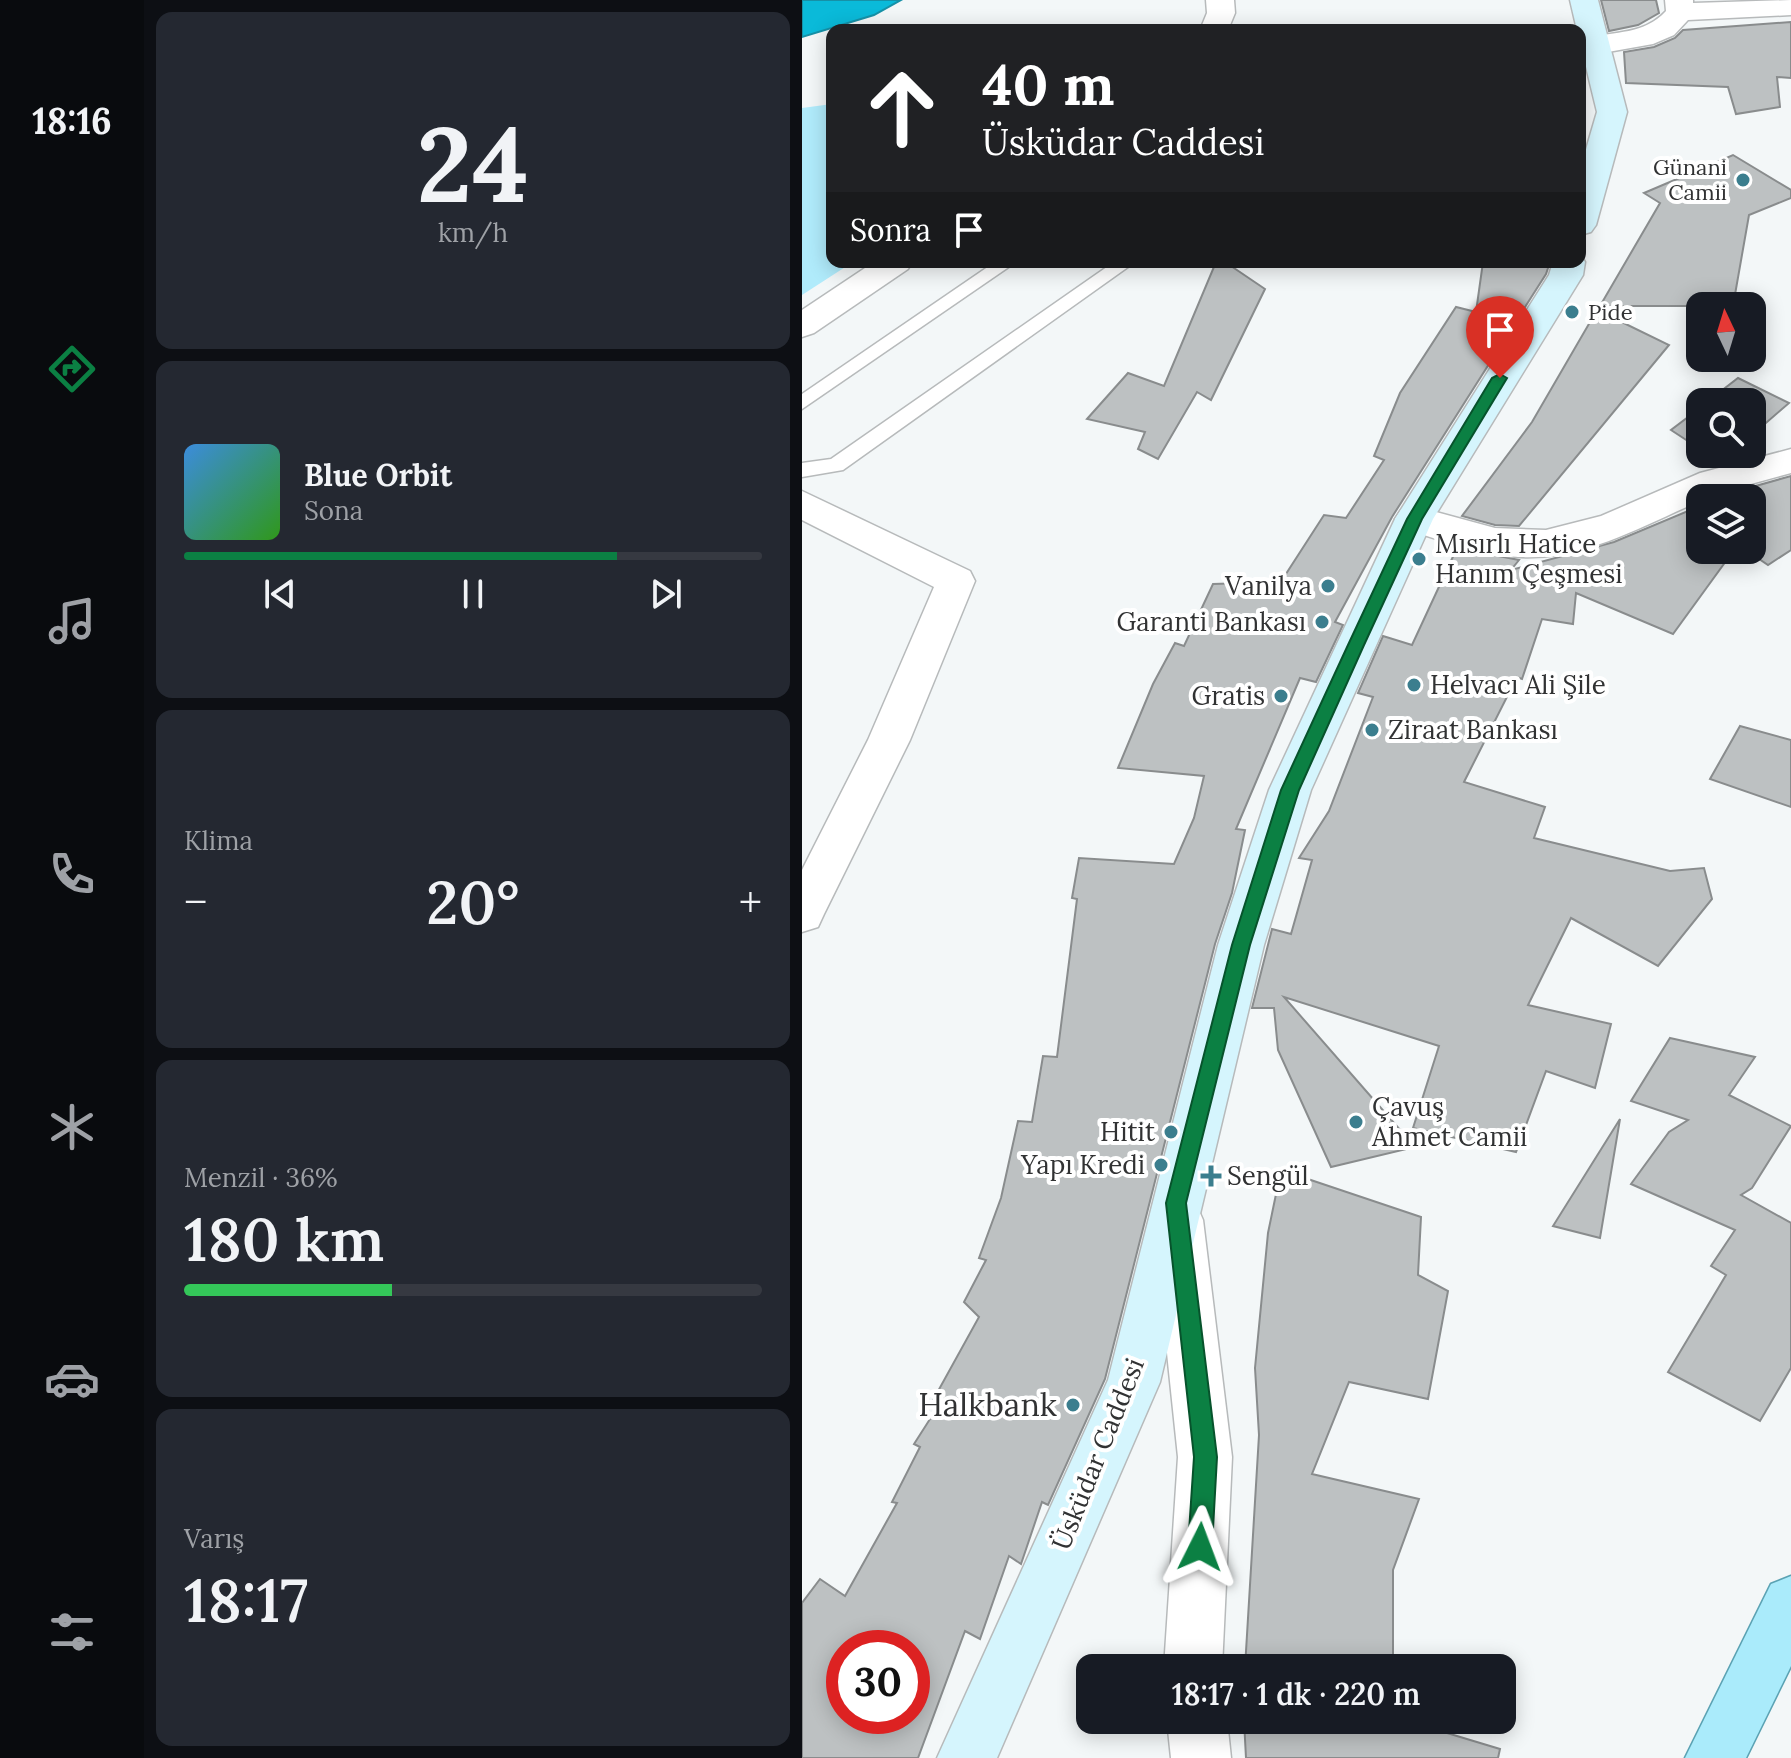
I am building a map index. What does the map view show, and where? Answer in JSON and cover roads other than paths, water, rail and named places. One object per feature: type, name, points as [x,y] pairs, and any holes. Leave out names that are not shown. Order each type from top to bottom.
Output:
[{"type":"main road","points":[[1584,0],[1612,112],[1586,204]]},
{"type":"main road","name":"Üsküdar Caddesi","points":[[967,1758],[1134,1382],[1241,945],[1290,790],[1414,519],[1568,268]]},
{"type":"main road","points":[[1715,1758],[1791,1604]]},
{"type":"street","points":[[1216,24],[1221,13],[1220,0]]},
{"type":"street","points":[[1597,44],[1653,35],[1666,29],[1680,6],[1791,6]]},
{"type":"street","points":[[802,326],[887,268]]},
{"type":"street","points":[[1414,519],[1509,542],[1562,542],[1605,529],[1705,485],[1791,461]]},
{"type":"street","points":[[802,504],[956,581],[889,740],[802,914]]},
{"type":"street","points":[[1176,1203],[1205,1457],[1194,1654]]},
{"type":"street","points":[[1198,1734],[1201,1758]]},
{"type":"lane","points":[[802,403],[998,268]]},
{"type":"lane","points":[[802,470],[836,465],[1117,268]]},
{"type":"water","points":[[802,0],[901,0],[874,15],[845,24],[826,24],[826,30],[802,37]]},
{"type":"place","name":"Günani Camii","points":[[1743,180]]},
{"type":"place","name":"Pide","points":[[1572,312]]},
{"type":"place","name":"Mısırlı Hatice Hanım Çeşmesi","points":[[1419,559]]},
{"type":"place","name":"Vanilya","points":[[1328,586]]},
{"type":"place","name":"Garanti Bankası","points":[[1322,622]]},
{"type":"place","name":"Helvacı Ali Şile","points":[[1414,685]]},
{"type":"place","name":"Gratis","points":[[1281,696]]},
{"type":"place","name":"Ziraat Bankası","points":[[1372,730]]},
{"type":"place","name":"Çavuş Ahmet Camii","points":[[1356,1122]]},
{"type":"place","name":"Hitit","points":[[1171,1132]]},
{"type":"place","name":"Yapı Kredi","points":[[1161,1165]]},
{"type":"place","name":"Sengül","points":[[1211,1176]]},
{"type":"place","name":"Halkbank","points":[[1073,1405]]}]
